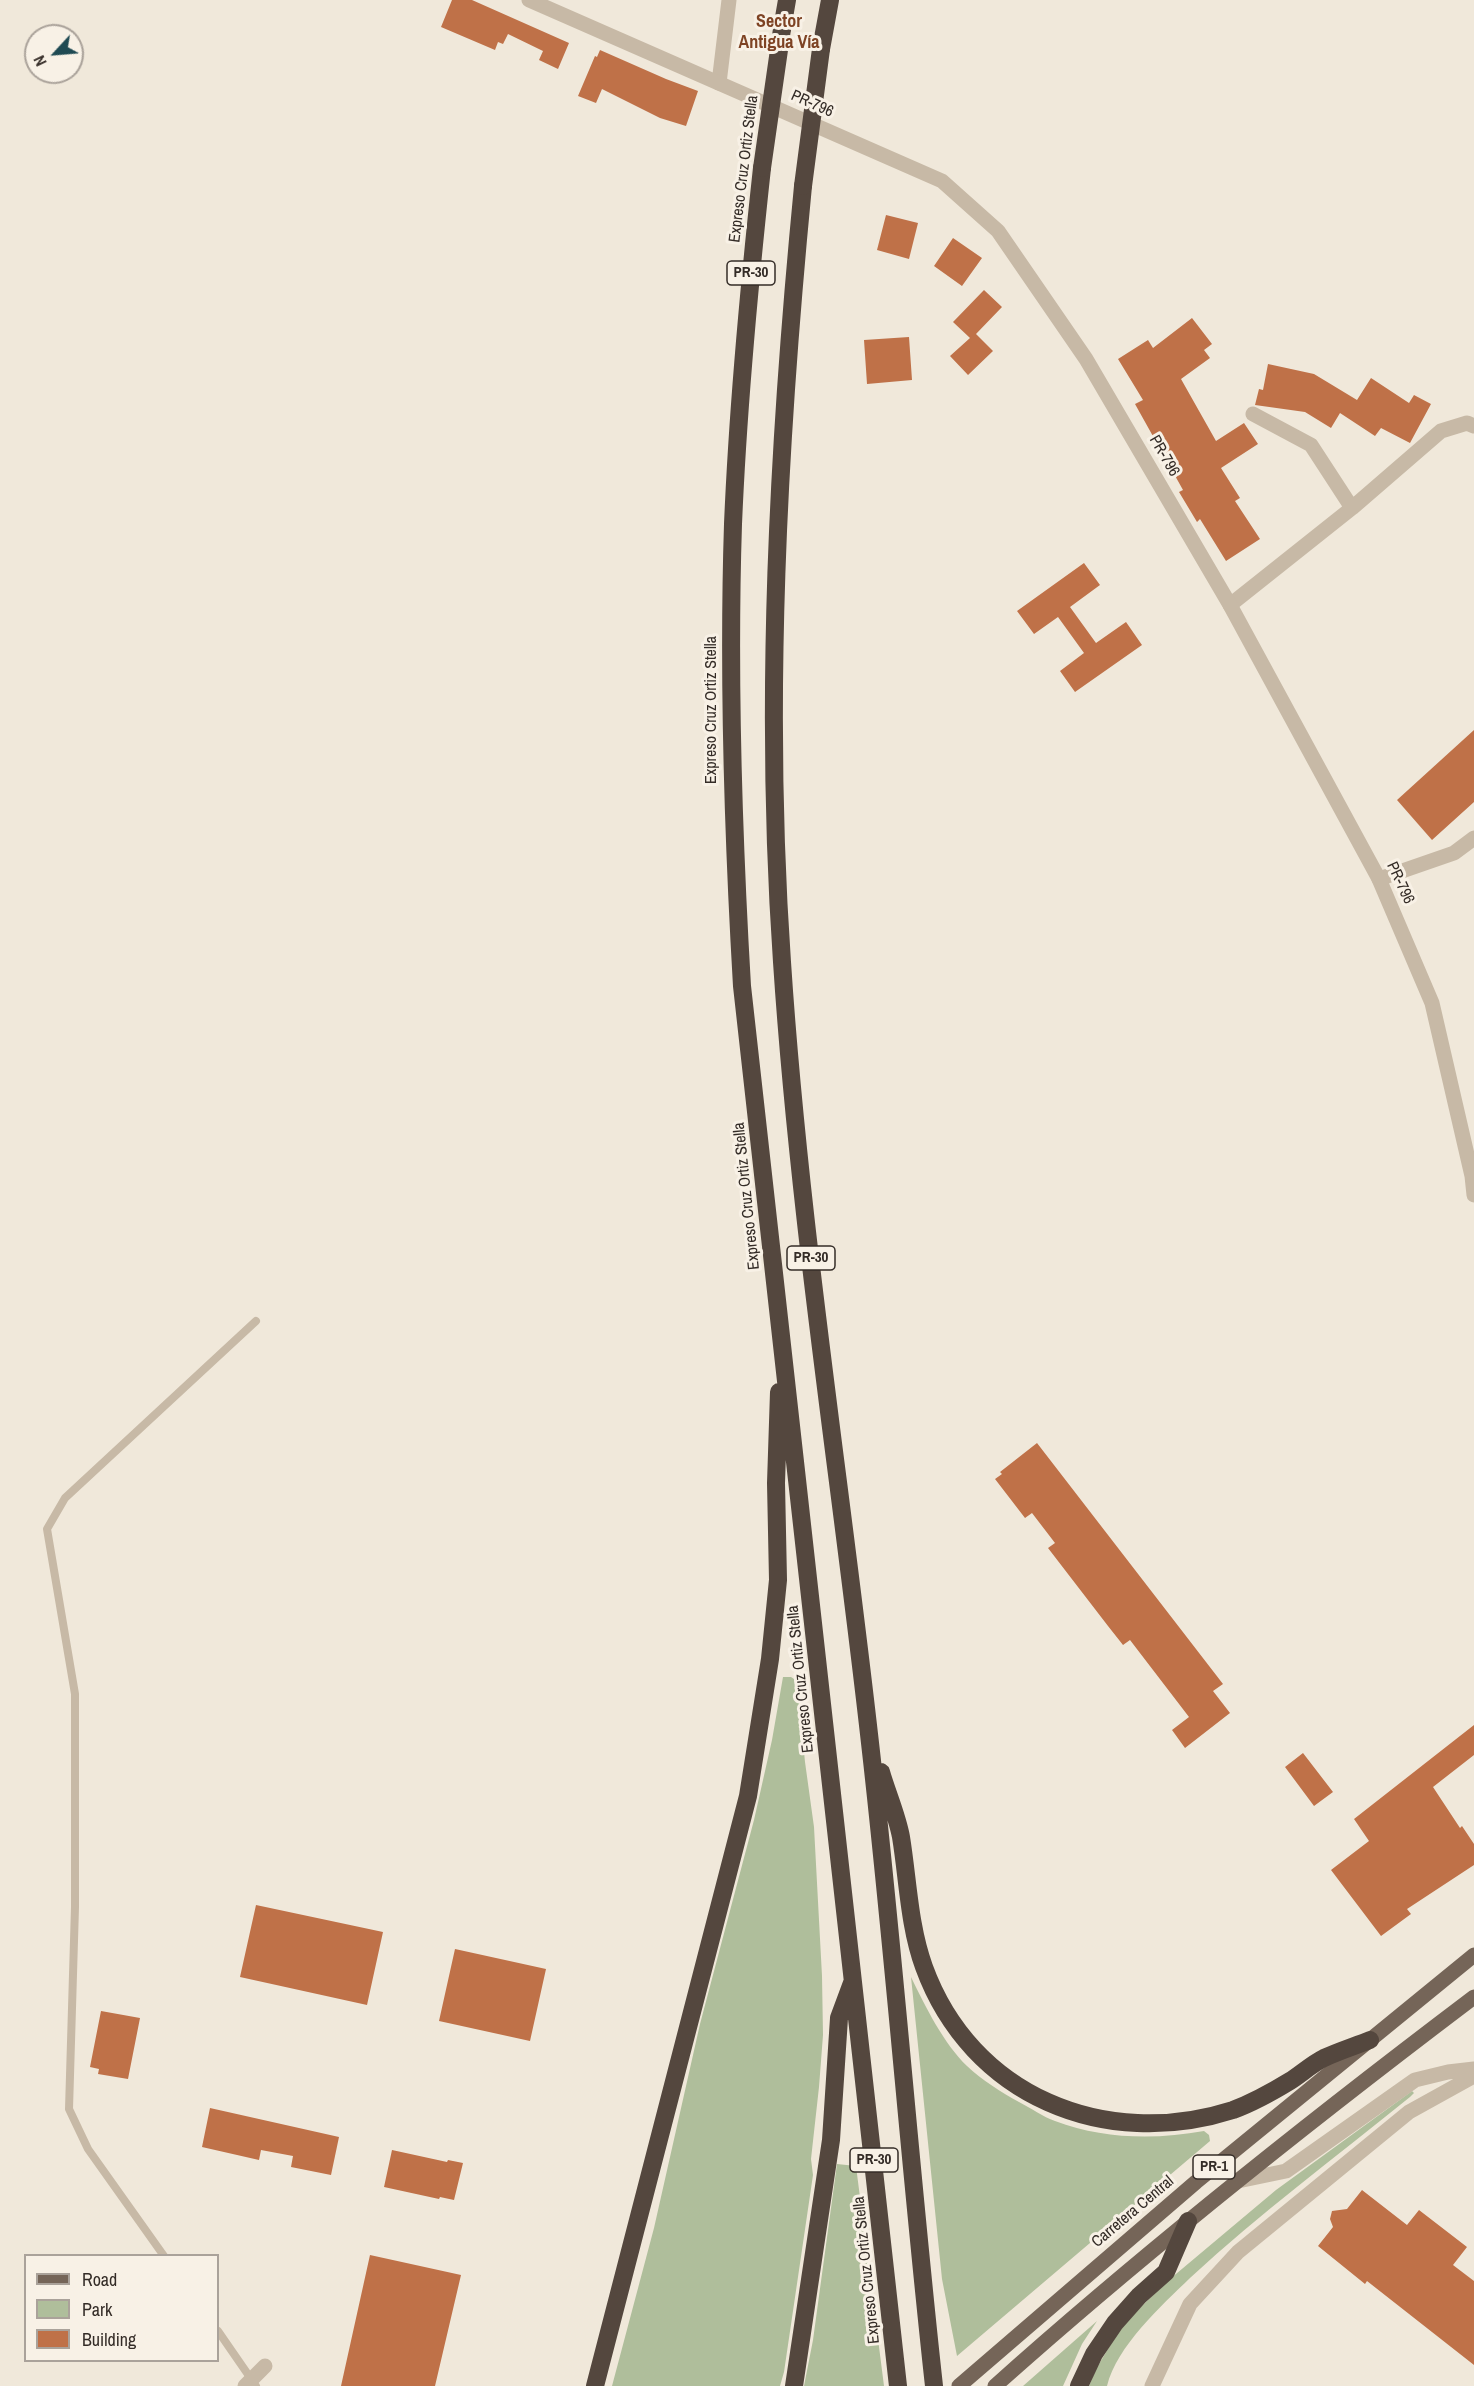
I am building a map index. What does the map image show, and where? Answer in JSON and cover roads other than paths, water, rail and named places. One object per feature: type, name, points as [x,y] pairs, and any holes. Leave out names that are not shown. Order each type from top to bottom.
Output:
[{"type":"highway","name":"Expreso Cruz Ortiz Stella","points":[[787,0],[762,168],[748,299],[733,524],[732,771],[742,986],[898,2386]]},
{"type":"highway","name":"PR-30","points":[[830,0],[803,186],[777,523],[774,777],[780,924],[786,1020],[799,1153],[870,1737],[934,2386]]},
{"type":"highway","points":[[595,2386],[748,1796],[770,1659],[778,1580],[776,1484],[781,1327]]},
{"type":"highway","points":[[870,1737],[900,1835],[908,1893],[924,1966],[955,2027],[978,2056],[1004,2078],[1033,2095],[1089,2116],[1120,2122],[1160,2123],[1202,2117],[1233,2109],[1289,2082],[1322,2059],[1370,2040]]},
{"type":"highway","points":[[794,2386],[831,2140],[839,2018],[854,1978]]},
{"type":"highway","points":[[1079,2386],[1094,2354],[1115,2323],[1139,2296],[1166,2272],[1188,2221]]},
{"type":"main road","name":"Carretera Central","points":[[959,2386],[1196,2182],[1474,1955]]},
{"type":"main road","name":"PR-1","points":[[995,2386],[1188,2221],[1388,2062],[1474,1997]]},
{"type":"street","name":"PR-796","points":[[530,0],[942,181],[998,231],[1086,359],[1230,605],[1379,879],[1432,1003],[1472,1176],[1474,1195]]},
{"type":"street","points":[[719,83],[729,0]]},
{"type":"street","points":[[1253,414],[1311,446],[1352,508]]},
{"type":"street","points":[[1230,605],[1352,508],[1441,431],[1467,423],[1474,426]]},
{"type":"street","points":[[1379,879],[1454,854],[1474,838]]},
{"type":"street","points":[[1238,2181],[1286,2171],[1415,2080],[1448,2072],[1474,2069]]},
{"type":"street","points":[[1152,2386],[1190,2304],[1238,2252],[1409,2112],[1474,2076]]},
{"type":"street","points":[[251,2384],[265,2366]]},
{"type":"lane","points":[[163,2254],[88,2149],[69,2109],[75,1907],[75,1694],[47,1529],[65,1498],[256,1321]]},
{"type":"lane","points":[[219,2333],[251,2384]]},
{"type":"district","name":"Sector Antigua Vía","points":[[779,32]]}]
